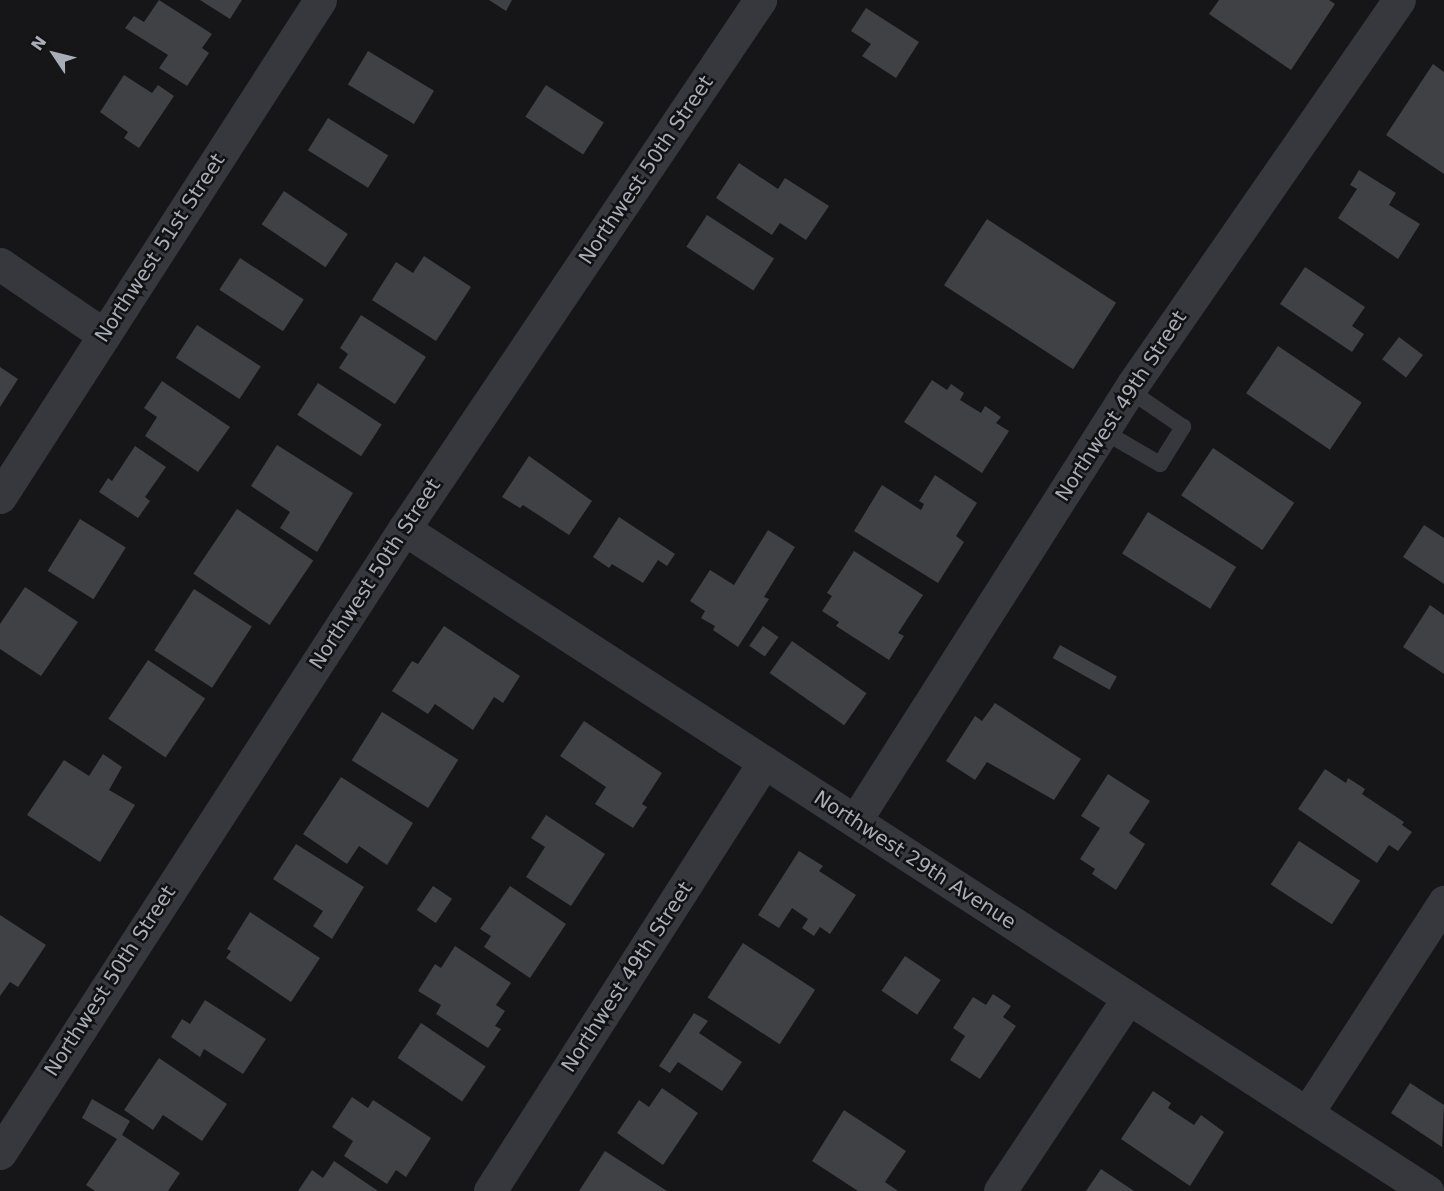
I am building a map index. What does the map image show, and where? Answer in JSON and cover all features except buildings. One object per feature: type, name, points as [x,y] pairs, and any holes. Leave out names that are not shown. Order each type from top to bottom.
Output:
[{"type":"street","name":"Northwest 51st Street","points":[[0,497],[320,0]]},
{"type":"street","name":"Northwest 50th Street","points":[[0,1153],[404,529],[759,0]]},
{"type":"street","name":"Northwest 49th Street","points":[[855,821],[1130,390],[1399,0]]},
{"type":"street","points":[[0,264],[104,335]]},
{"type":"street","name":"Northwest 29th Avenue","points":[[404,529],[1427,1191]]},
{"type":"street","name":"Northwest 49th Street","points":[[490,1191],[764,762]]},
{"type":"street","points":[[1307,1113],[1444,902]]},
{"type":"street","points":[[1000,1191],[1128,998]]},
{"type":"lane","points":[[1103,431],[1160,464],[1183,427],[1130,390]]}]
